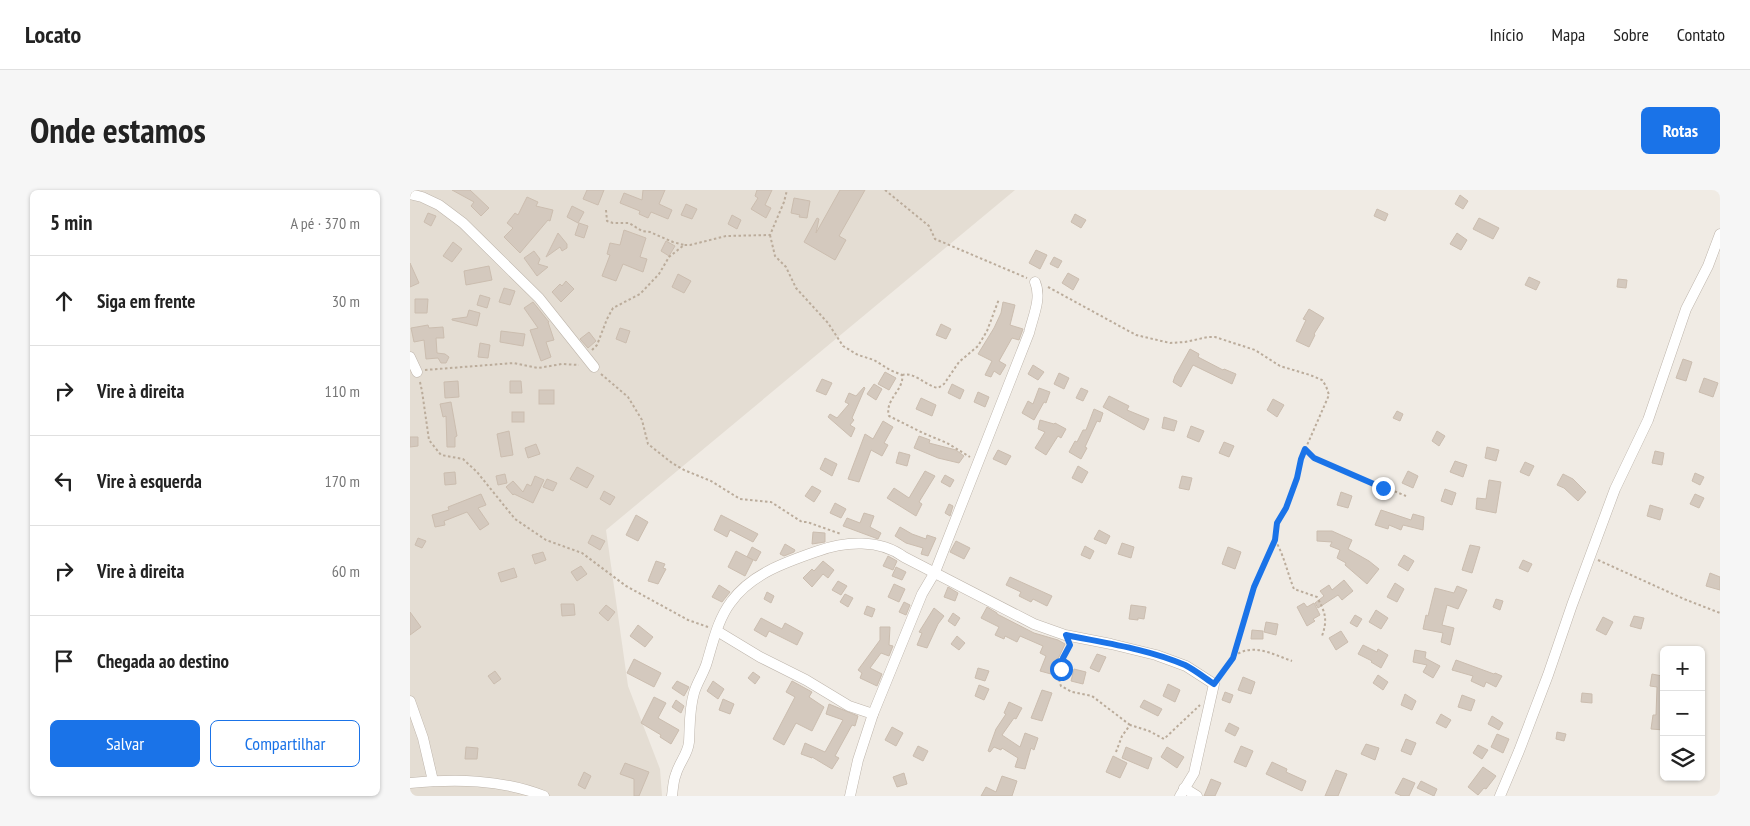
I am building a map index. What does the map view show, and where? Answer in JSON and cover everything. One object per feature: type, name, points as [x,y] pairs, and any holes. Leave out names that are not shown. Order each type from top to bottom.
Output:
[{"type":"street","points":[[410,194],[422,196],[439,205],[463,223],[539,298],[594,367]]},
{"type":"street","points":[[1500,796],[1542,692],[1615,490],[1648,420],[1686,310],[1708,266],[1720,234]]},
{"type":"street","points":[[850,796],[858,760],[873,714],[914,612],[928,581],[935,572],[1028,333],[1038,298],[1039,290],[1035,282]]},
{"type":"street","points":[[410,357],[417,372]]},
{"type":"street","points":[[672,796],[676,774],[689,743],[690,713],[694,693],[717,631],[731,602],[762,574],[833,545],[865,543],[895,550],[904,557],[1034,624],[1066,635],[1156,655],[1186,666],[1214,684],[1194,773],[1182,792],[1197,796]]},
{"type":"street","points":[[717,631],[849,706],[873,714]]},
{"type":"street","points":[[410,701],[424,738],[433,781]]},
{"type":"street","points":[[410,783],[433,781],[496,782],[544,796]]},
{"type":"path","points":[[787,190],[770,235],[775,256],[790,274],[796,288],[828,323],[843,346],[858,355],[874,360],[902,375],[910,374],[938,388],[953,373],[959,362],[978,346],[1000,299]]},
{"type":"path","points":[[885,190],[929,226],[935,239],[938,241],[964,250],[1072,299],[1136,335],[1170,344],[1208,336],[1215,337],[1255,350],[1280,366],[1310,374],[1322,380],[1326,386],[1329,395],[1301,459],[1297,478],[1286,508],[1277,523],[1275,540],[1254,587],[1233,658],[1214,684]]},
{"type":"path","points":[[606,210],[607,222],[629,223],[642,231],[650,232],[673,242],[690,245],[726,236],[770,235]]},
{"type":"path","points":[[586,356],[597,345],[607,319],[614,308],[640,294],[659,274],[668,257],[684,244]]},
{"type":"path","points":[[717,631],[688,620],[626,586],[582,553],[546,540],[515,519],[477,472],[459,457],[441,455],[428,440],[422,391],[417,372],[450,367],[514,362],[538,368],[562,364],[594,367],[628,397],[642,420],[648,444],[672,463],[711,481],[740,499],[772,502],[802,522],[807,522],[848,537]]},
{"type":"path","points":[[902,375],[901,384],[888,409],[890,416],[923,434],[947,443],[970,457],[974,472]]},
{"type":"path","points":[[1305,449],[1314,458],[1406,496]]},
{"type":"path","points":[[1275,540],[1282,552],[1294,589],[1316,597],[1325,611],[1326,622],[1322,636]]},
{"type":"path","points":[[1590,556],[1684,599],[1720,613]]},
{"type":"path","points":[[1066,635],[1070,645],[1063,658],[1059,681],[1061,686],[1072,692],[1092,696],[1130,725],[1149,731],[1164,739],[1204,700]]},
{"type":"path","points":[[1233,658],[1250,649],[1268,652],[1292,661]]},
{"type":"path","points":[[1116,752],[1122,736],[1130,725]]},
{"type":"shaded area","points":[[410,190],[1015,190],[606,530],[628,686],[660,769],[662,796],[410,796]]},
{"type":"building","points":[[452,190],[470,190],[489,208],[481,216],[471,206],[474,202]]},
{"type":"building","points":[[587,190],[604,190],[598,205],[583,199]]},
{"type":"building","points":[[643,190],[665,190],[659,204],[672,210],[668,219],[651,212],[648,218],[639,214],[640,211],[620,203],[624,193],[642,200]]},
{"type":"building","points":[[757,190],[772,190],[765,205],[771,208],[766,218],[751,209],[758,198],[755,196]]},
{"type":"building","points":[[840,190],[865,190],[839,236],[846,240],[835,260],[804,242],[817,218],[819,219],[816,233]]},
{"type":"building","points":[[1460,195],[1468,201],[1463,209],[1455,204]]},
{"type":"building","points":[[527,197],[538,202],[536,206],[553,210],[550,221],[548,220],[520,253],[504,237],[513,228],[507,223],[515,213],[518,215]]},
{"type":"building","points":[[794,198],[810,201],[807,218],[791,213]]},
{"type":"building","points":[[686,204],[697,209],[692,219],[681,215]]},
{"type":"building","points":[[572,206],[584,212],[578,223],[567,217]]},
{"type":"building","points":[[1377,209],[1388,214],[1385,221],[1374,216]]},
{"type":"building","points":[[428,213],[436,216],[431,226],[424,222]]},
{"type":"building","points":[[1075,214],[1086,220],[1081,228],[1071,222]]},
{"type":"building","points":[[732,215],[741,220],[737,229],[728,224]]},
{"type":"building","points":[[1479,218],[1499,228],[1493,239],[1473,229]]},
{"type":"building","points":[[579,223],[588,226],[584,238],[575,235]]},
{"type":"building","points":[[624,230],[646,238],[640,257],[647,259],[643,272],[623,264],[616,281],[602,276],[610,255],[607,254],[610,243],[620,245]]},
{"type":"building","points":[[558,233],[567,244],[567,248],[562,251],[560,247],[546,257]]},
{"type":"building","points":[[1457,233],[1467,240],[1461,250],[1450,244]]},
{"type":"building","points":[[666,241],[675,246],[669,256],[661,251]]},
{"type":"building","points":[[453,242],[462,249],[452,262],[443,256]]},
{"type":"building","points":[[1036,250],[1047,255],[1040,269],[1029,263]]},
{"type":"building","points":[[534,251],[540,259],[538,264],[548,267],[537,276],[524,258]]},
{"type":"building","points":[[1054,257],[1062,261],[1058,268],[1050,264]]},
{"type":"building","points":[[410,263],[419,283],[410,287]]},
{"type":"building","points":[[489,266],[492,280],[466,285],[464,271]]},
{"type":"building","points":[[1068,273],[1079,279],[1073,290],[1062,283]]},
{"type":"building","points":[[678,274],[691,281],[684,293],[672,287]]},
{"type":"building","points":[[1529,277],[1540,282],[1536,290],[1525,285]]},
{"type":"building","points":[[1618,279],[1627,280],[1626,288],[1617,287]]},
{"type":"building","points":[[566,281],[574,289],[561,302],[552,292]]},
{"type":"building","points":[[504,288],[515,291],[510,305],[499,302]]},
{"type":"building","points":[[480,295],[490,298],[487,308],[477,305]]},
{"type":"building","points":[[415,299],[428,299],[427,313],[415,313]]},
{"type":"building","points":[[533,302],[549,322],[554,340],[546,342],[551,357],[541,361],[530,330],[538,328],[524,308]]},
{"type":"building","points":[[1003,302],[1015,305],[1010,325],[1023,329],[1019,340],[1012,338],[999,361],[1006,365],[1000,375],[994,371],[991,377],[985,375],[992,361],[978,354],[994,328],[1001,313]]},
{"type":"building","points":[[1309,309],[1324,318],[1314,334],[1309,347],[1296,341],[1306,320],[1303,319]]},
{"type":"building","points":[[469,310],[480,313],[477,326],[452,320],[467,317]]},
{"type":"building","points":[[941,324],[951,329],[946,339],[936,335]]},
{"type":"building","points":[[428,325],[429,328],[443,327],[444,338],[436,338],[437,353],[445,354],[449,357],[446,363],[441,363],[438,358],[426,359],[424,340],[414,342],[411,328]]},
{"type":"building","points":[[620,328],[630,331],[626,343],[616,339]]},
{"type":"building","points":[[501,331],[525,334],[523,346],[500,342]]},
{"type":"building","points":[[589,332],[596,341],[588,348],[580,339]]},
{"type":"building","points":[[480,343],[490,345],[488,358],[478,357]]},
{"type":"building","points":[[1190,349],[1199,354],[1198,357],[1223,370],[1236,374],[1232,384],[1193,365],[1181,387],[1173,382]]},
{"type":"building","points":[[1683,359],[1692,362],[1686,381],[1676,378]]},
{"type":"building","points":[[1033,365],[1044,372],[1038,380],[1028,374]]},
{"type":"building","points":[[885,372],[896,378],[889,390],[878,384]]},
{"type":"building","points":[[1059,373],[1069,378],[1064,389],[1054,384]]},
{"type":"building","points":[[1704,378],[1718,383],[1713,397],[1699,392]]},
{"type":"building","points":[[822,379],[832,383],[826,395],[816,391]]},
{"type":"building","points":[[458,381],[459,397],[445,398],[444,382]]},
{"type":"building","points":[[510,381],[521,381],[522,393],[510,393]]},
{"type":"building","points":[[874,384],[882,389],[876,400],[867,394]]},
{"type":"building","points":[[952,384],[964,390],[960,399],[948,393]]},
{"type":"building","points":[[864,387],[852,418],[854,420],[850,425],[855,428],[851,437],[828,417],[830,414],[837,418],[849,404],[845,402],[849,393],[856,396]]},
{"type":"building","points":[[1039,388],[1050,392],[1046,403],[1044,402],[1034,420],[1022,413],[1028,401],[1033,404]]},
{"type":"building","points":[[1081,388],[1088,391],[1083,401],[1076,398]]},
{"type":"building","points":[[539,390],[554,390],[554,404],[539,404]]},
{"type":"building","points":[[978,392],[989,397],[985,407],[974,402]]},
{"type":"building","points":[[1109,396],[1129,406],[1127,410],[1149,419],[1144,430],[1103,407]]},
{"type":"building","points":[[921,398],[936,405],[932,416],[916,409]]},
{"type":"building","points":[[1273,399],[1284,405],[1277,417],[1267,410]]},
{"type":"building","points":[[451,402],[457,436],[455,437],[455,447],[447,447],[446,416],[443,417],[440,404]]},
{"type":"building","points":[[1094,409],[1103,413],[1100,422],[1097,421],[1081,459],[1069,452],[1083,430],[1086,430]]},
{"type":"building","points":[[1397,411],[1403,414],[1400,421],[1393,418]]},
{"type":"building","points":[[512,412],[524,412],[524,422],[512,422]]},
{"type":"building","points":[[1164,417],[1177,421],[1174,431],[1162,428]]},
{"type":"building","points":[[1040,420],[1055,423],[1066,429],[1061,438],[1058,436],[1046,455],[1035,448],[1045,432],[1038,429]]},
{"type":"building","points":[[883,421],[893,427],[884,443],[888,445],[882,456],[871,450],[859,482],[848,479],[865,434],[873,439]]},
{"type":"building","points":[[1191,426],[1204,431],[1199,442],[1187,437]]},
{"type":"building","points":[[509,431],[513,455],[501,457],[497,434]]},
{"type":"building","points":[[1437,431],[1445,436],[1439,446],[1432,441]]},
{"type":"building","points":[[919,436],[930,440],[929,443],[956,450],[964,456],[959,463],[938,458],[914,448]]},
{"type":"building","points":[[410,437],[418,437],[418,446],[410,447]]},
{"type":"building","points":[[1224,442],[1234,446],[1229,457],[1219,453]]},
{"type":"building","points":[[536,444],[540,454],[528,458],[525,448]]},
{"type":"building","points":[[1487,447],[1499,450],[1496,461],[1485,458]]},
{"type":"building","points":[[998,450],[1011,456],[1006,465],[993,459]]},
{"type":"building","points":[[1655,451],[1664,453],[1662,465],[1652,463]]},
{"type":"building","points":[[899,452],[910,455],[907,466],[896,463]]},
{"type":"building","points":[[825,458],[837,464],[832,476],[820,469]]},
{"type":"building","points":[[1455,461],[1467,465],[1463,477],[1450,472]]},
{"type":"building","points":[[1525,462],[1534,466],[1529,476],[1520,472]]},
{"type":"building","points":[[1078,466],[1088,472],[1082,483],[1072,478]]},
{"type":"building","points":[[577,467],[594,476],[587,488],[570,479]]},
{"type":"building","points":[[925,471],[935,476],[919,502],[922,504],[916,516],[887,498],[894,488],[909,498]]},
{"type":"building","points":[[1408,471],[1418,476],[1413,488],[1402,483]]},
{"type":"building","points":[[455,472],[456,484],[445,485],[444,473]]},
{"type":"building","points":[[1695,473],[1704,477],[1700,485],[1692,481]]},
{"type":"building","points":[[505,474],[507,483],[498,485],[496,476]]},
{"type":"building","points":[[1563,474],[1573,479],[1586,492],[1578,501],[1564,488],[1557,485]]},
{"type":"building","points":[[945,475],[954,480],[950,487],[941,482]]},
{"type":"building","points":[[535,476],[544,480],[533,503],[513,495],[506,487],[513,481],[523,492],[527,484],[531,486]]},
{"type":"building","points":[[1182,476],[1192,478],[1189,490],[1179,488]]},
{"type":"building","points":[[547,479],[557,483],[553,491],[543,487]]},
{"type":"building","points":[[1489,480],[1501,482],[1496,513],[1476,509],[1477,498],[1486,499]]},
{"type":"building","points":[[812,486],[821,491],[814,502],[805,496]]},
{"type":"building","points":[[1445,489],[1456,493],[1452,505],[1441,501]]},
{"type":"building","points":[[604,491],[615,497],[610,505],[600,499]]},
{"type":"building","points":[[1341,492],[1352,496],[1348,508],[1337,505]]},
{"type":"building","points":[[481,494],[486,505],[478,508],[489,524],[480,530],[467,512],[444,521],[445,525],[435,527],[432,515],[449,510],[448,507]]},
{"type":"building","points":[[1695,494],[1704,498],[1699,508],[1690,504]]},
{"type":"building","points":[[835,503],[846,509],[841,518],[830,513]]},
{"type":"building","points":[[949,504],[953,506],[950,516],[945,513]]},
{"type":"building","points":[[1650,505],[1663,509],[1660,520],[1647,516]]},
{"type":"building","points":[[1381,510],[1411,520],[1413,514],[1424,517],[1423,530],[1403,525],[1401,530],[1389,525],[1388,529],[1375,525]]},
{"type":"building","points":[[864,513],[874,516],[870,527],[881,533],[878,539],[843,526],[847,518],[860,523]]},
{"type":"building","points":[[636,515],[648,522],[638,541],[626,535]]},
{"type":"building","points":[[721,515],[758,534],[753,542],[730,530],[727,537],[714,530]]},
{"type":"building","points":[[900,527],[926,539],[927,535],[936,538],[928,556],[921,554],[923,548],[906,543],[895,536]]},
{"type":"building","points":[[1099,530],[1110,536],[1106,544],[1094,539]]},
{"type":"building","points":[[1317,531],[1332,531],[1352,540],[1348,549],[1379,569],[1367,584],[1345,565],[1346,563],[1337,558],[1340,550],[1330,546],[1332,542],[1317,541]]},
{"type":"building","points":[[813,532],[825,533],[825,542],[812,544]]},
{"type":"building","points":[[592,535],[605,541],[600,550],[588,543]]},
{"type":"building","points":[[418,538],[426,541],[422,548],[415,545]]},
{"type":"building","points":[[956,541],[970,548],[964,559],[950,552]]},
{"type":"building","points":[[1122,543],[1134,547],[1131,558],[1118,554]]},
{"type":"building","points":[[785,544],[795,550],[784,556],[780,554]]},
{"type":"building","points":[[1470,545],[1480,547],[1472,573],[1462,570]]},
{"type":"building","points":[[1085,546],[1094,551],[1090,559],[1081,555]]},
{"type":"building","points":[[752,547],[761,552],[756,561],[747,557]]},
{"type":"building","points":[[1228,547],[1241,552],[1235,569],[1222,564]]},
{"type":"building","points":[[736,551],[753,560],[745,576],[728,567]]},
{"type":"building","points":[[543,552],[546,560],[535,564],[532,555]]},
{"type":"building","points":[[1404,555],[1414,561],[1408,571],[1398,565]]},
{"type":"building","points":[[888,556],[897,561],[893,570],[883,566]]},
{"type":"building","points":[[1523,560],[1532,564],[1528,572],[1519,568]]},
{"type":"building","points":[[656,561],[665,564],[663,568],[666,569],[658,584],[648,581]]},
{"type":"building","points":[[823,561],[834,570],[828,578],[823,574],[812,587],[803,578],[812,569],[814,571]]},
{"type":"building","points":[[581,566],[587,574],[577,581],[571,572]]},
{"type":"building","points":[[896,567],[906,572],[902,580],[892,576]]},
{"type":"building","points":[[514,568],[517,577],[501,582],[498,573]]},
{"type":"building","points":[[1710,573],[1720,577],[1720,590],[1706,586]]},
{"type":"building","points":[[1010,577],[1052,596],[1047,606],[1033,599],[1031,602],[1019,596],[1021,592],[1006,585]]},
{"type":"building","points":[[1344,580],[1353,591],[1342,600],[1338,595],[1318,608],[1315,603],[1324,596],[1320,591],[1329,585],[1332,590]]},
{"type":"building","points":[[838,581],[847,586],[841,595],[832,590]]},
{"type":"building","points":[[1395,583],[1404,589],[1397,602],[1387,597]]},
{"type":"building","points":[[894,584],[905,589],[899,602],[888,597]]},
{"type":"building","points":[[719,585],[730,592],[722,602],[712,597]]},
{"type":"building","points":[[1457,586],[1467,590],[1458,609],[1447,605],[1442,625],[1454,628],[1450,645],[1441,642],[1443,633],[1423,629],[1435,588],[1454,593]]},
{"type":"building","points":[[948,587],[958,593],[955,601],[944,597]]},
{"type":"building","points":[[767,592],[774,596],[771,603],[764,599]]},
{"type":"building","points":[[845,594],[853,598],[848,607],[840,602]]},
{"type":"building","points":[[1496,599],[1503,601],[1500,610],[1493,607]]},
{"type":"building","points":[[904,602],[910,605],[906,615],[899,612]]},
{"type":"building","points":[[1304,603],[1307,607],[1314,603],[1320,615],[1307,626],[1297,607]]},
{"type":"building","points":[[561,604],[574,604],[575,615],[562,616]]},
{"type":"building","points":[[606,605],[615,612],[608,621],[599,613]]},
{"type":"building","points":[[1131,605],[1146,607],[1144,619],[1129,619]]},
{"type":"building","points":[[867,606],[875,609],[872,617],[864,614]]},
{"type":"building","points":[[987,607],[1034,633],[1065,644],[1051,674],[1040,671],[1046,656],[1040,653],[1043,646],[1020,636],[1017,642],[1005,636],[1004,639],[995,635],[999,627],[981,618]]},
{"type":"building","points":[[934,608],[944,616],[938,624],[927,648],[917,645],[922,633],[919,632]]},
{"type":"building","points":[[1376,610],[1388,618],[1381,629],[1369,622]]},
{"type":"building","points":[[410,612],[421,627],[410,635]]},
{"type":"building","points":[[953,613],[960,618],[955,626],[948,621]]},
{"type":"building","points":[[1355,615],[1362,619],[1357,627],[1350,623]]},
{"type":"building","points":[[1634,616],[1644,618],[1641,629],[1630,626]]},
{"type":"building","points":[[1603,617],[1613,622],[1606,635],[1596,630]]},
{"type":"building","points":[[761,618],[782,629],[785,623],[803,633],[797,645],[769,631],[766,637],[754,630]]},
{"type":"building","points":[[1266,622],[1278,624],[1276,635],[1264,632]]},
{"type":"building","points":[[638,625],[653,637],[645,647],[630,636]]},
{"type":"building","points":[[880,627],[890,627],[889,645],[893,646],[889,656],[881,653],[870,668],[882,674],[877,686],[860,678],[862,673],[858,670],[880,640]]},
{"type":"building","points":[[1252,630],[1263,631],[1263,639],[1251,639]]},
{"type":"building","points":[[1341,631],[1348,642],[1336,650],[1329,638]]},
{"type":"building","points":[[957,636],[965,643],[959,650],[951,644]]},
{"type":"building","points":[[1363,645],[1377,652],[1378,649],[1388,655],[1381,668],[1358,654]]},
{"type":"building","points":[[1415,650],[1426,652],[1425,658],[1440,666],[1433,678],[1423,672],[1427,665],[1413,662]]},
{"type":"building","points":[[1097,654],[1106,657],[1099,672],[1090,668]]},
{"type":"building","points":[[634,659],[661,673],[654,687],[627,673]]},
{"type":"building","points":[[1456,660],[1502,676],[1496,687],[1486,682],[1484,687],[1471,681],[1473,676],[1452,670]]},
{"type":"building","points":[[978,668],[989,671],[985,681],[975,678]]},
{"type":"building","points":[[1074,669],[1086,672],[1083,684],[1071,681]]},
{"type":"building","points":[[495,671],[501,679],[494,684],[488,676]]},
{"type":"building","points":[[753,672],[760,677],[755,684],[748,678]]},
{"type":"building","points":[[1652,674],[1660,676],[1660,730],[1651,729],[1653,715],[1656,715],[1657,687],[1650,686]]},
{"type":"building","points":[[1378,675],[1388,682],[1383,690],[1373,683]]},
{"type":"building","points":[[1243,677],[1255,682],[1251,694],[1238,690]]},
{"type":"building","points":[[677,681],[689,687],[684,696],[672,688]]},
{"type":"building","points":[[713,681],[724,689],[718,699],[707,691]]},
{"type":"building","points":[[792,681],[812,692],[809,697],[824,707],[812,731],[796,723],[784,745],[773,739],[795,697],[786,692]]},
{"type":"building","points":[[1168,684],[1180,690],[1175,702],[1163,696]]},
{"type":"building","points":[[979,685],[989,689],[984,700],[975,696]]},
{"type":"building","points":[[1042,690],[1052,693],[1042,721],[1031,718]]},
{"type":"building","points":[[1225,692],[1233,695],[1230,703],[1222,700]]},
{"type":"building","points":[[1582,693],[1592,694],[1592,703],[1581,702]]},
{"type":"building","points":[[1405,694],[1416,701],[1412,710],[1401,705]]},
{"type":"building","points":[[1462,695],[1475,700],[1471,711],[1458,707]]},
{"type":"building","points":[[654,697],[666,703],[658,718],[679,730],[671,744],[660,737],[661,735],[641,723]]},
{"type":"building","points":[[723,699],[734,704],[730,714],[719,710]]},
{"type":"building","points":[[676,700],[684,706],[681,713],[672,707]]},
{"type":"building","points":[[1144,700],[1162,709],[1158,716],[1140,707]]},
{"type":"building","points":[[1009,702],[1022,708],[1016,719],[1014,718],[1002,735],[1020,747],[1025,733],[1038,738],[1034,750],[1031,748],[1025,769],[1015,767],[1018,758],[1002,748],[1001,750],[994,747],[990,752],[988,751],[996,729],[1006,714],[1004,713]]},
{"type":"building","points":[[829,704],[858,716],[855,726],[852,725],[835,756],[839,758],[832,769],[812,757],[801,754],[805,743],[825,752],[843,720],[826,714]]},
{"type":"building","points":[[1441,714],[1451,720],[1446,728],[1436,723]]},
{"type":"building","points":[[1492,716],[1503,723],[1499,730],[1488,724]]},
{"type":"building","points":[[1229,723],[1239,728],[1235,736],[1225,731]]},
{"type":"building","points":[[892,727],[903,733],[896,746],[885,740]]},
{"type":"building","points":[[1557,732],[1566,734],[1564,741],[1556,739]]},
{"type":"building","points":[[1497,734],[1509,739],[1503,753],[1491,747]]},
{"type":"building","points":[[1406,739],[1416,743],[1411,755],[1401,751]]},
{"type":"building","points":[[1366,744],[1379,748],[1375,760],[1361,754]]},
{"type":"building","points":[[1478,745],[1488,750],[1482,759],[1473,753]]},
{"type":"building","points":[[918,746],[928,751],[923,761],[913,756]]},
{"type":"building","points":[[1241,746],[1253,751],[1246,767],[1234,762]]},
{"type":"building","points":[[466,747],[478,748],[477,759],[465,759]]},
{"type":"building","points":[[1126,747],[1152,758],[1148,769],[1122,758]]},
{"type":"building","points":[[1167,747],[1184,757],[1177,768],[1161,757]]},
{"type":"building","points":[[1113,756],[1127,763],[1120,778],[1106,772]]},
{"type":"building","points":[[1272,762],[1287,769],[1286,772],[1306,781],[1302,791],[1266,774]]},
{"type":"building","points":[[625,763],[649,772],[639,796],[634,796],[634,779],[620,774]]},
{"type":"building","points":[[1483,767],[1496,776],[1486,789],[1484,788],[1478,795],[1468,787]]},
{"type":"building","points":[[1336,770],[1347,774],[1338,796],[1325,796]]},
{"type":"building","points":[[584,772],[591,776],[585,789],[578,785]]},
{"type":"building","points":[[904,773],[907,784],[897,787],[893,777]]},
{"type":"building","points":[[1002,776],[1017,781],[1012,796],[981,796],[986,787],[996,792]]},
{"type":"building","points":[[1403,778],[1415,783],[1409,796],[1395,793]]},
{"type":"building","points":[[1211,779],[1221,783],[1215,796],[1204,796]]},
{"type":"building","points":[[1421,781],[1437,789],[1434,796],[1417,788]]},
{"type":"route","points":[[1061,669],[1063,658],[1070,645],[1066,635],[1156,655],[1186,666],[1214,684],[1233,658],[1254,587],[1275,540],[1277,523],[1286,508],[1305,449],[1314,458],[1350,472],[1383,488]]}]
